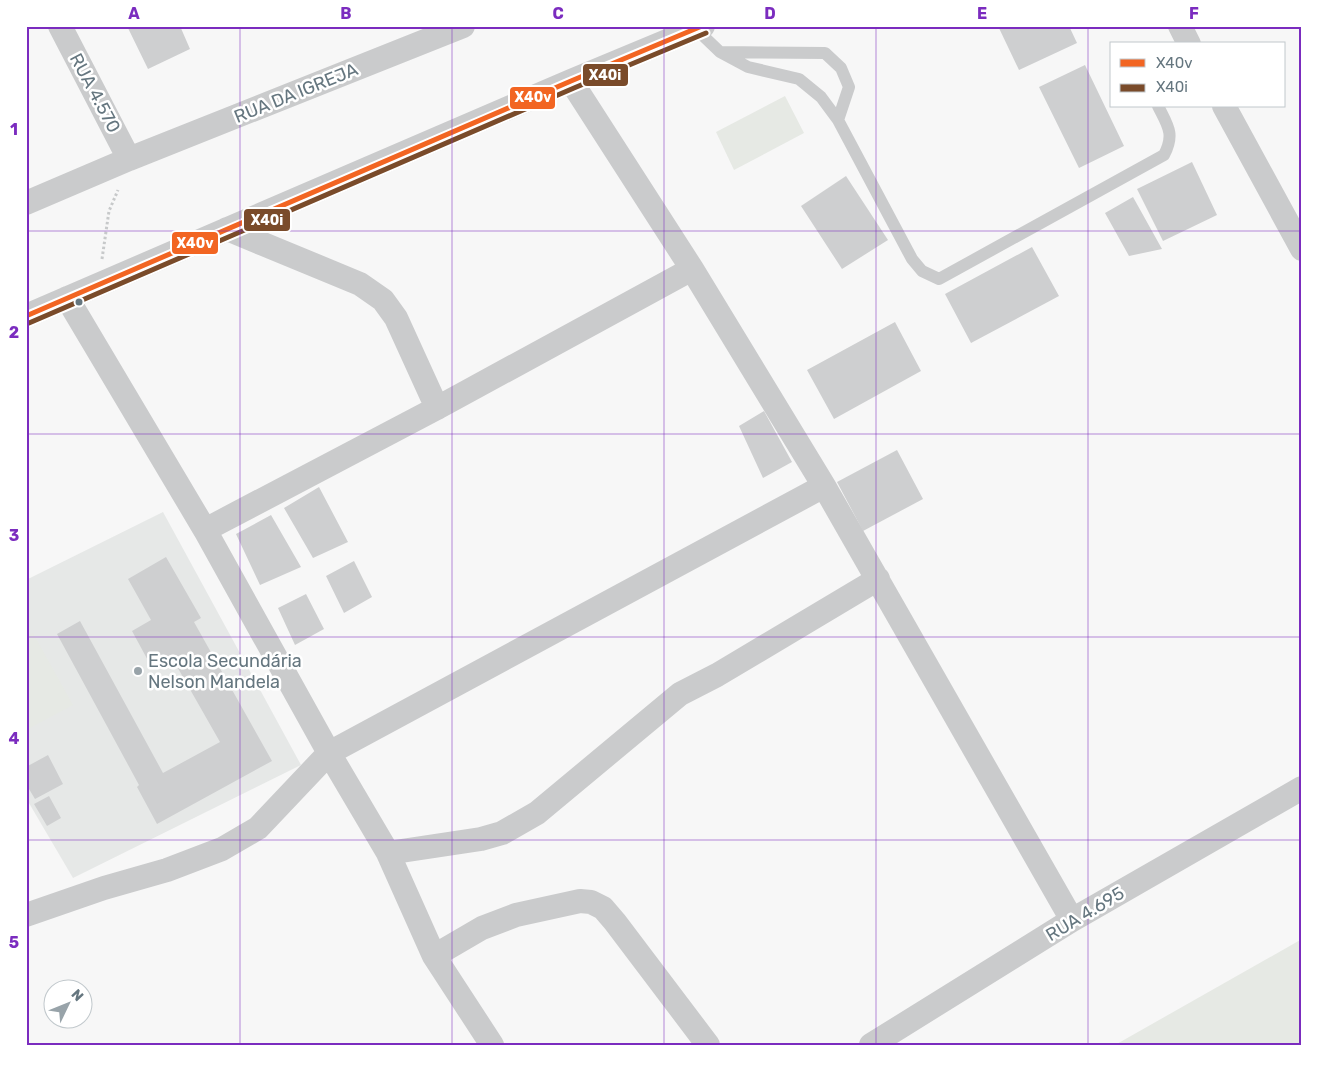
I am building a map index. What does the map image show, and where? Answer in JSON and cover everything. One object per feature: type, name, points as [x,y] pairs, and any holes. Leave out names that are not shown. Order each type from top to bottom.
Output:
[{"type":"street","name":"RUA 4.570","points":[[60,26],[129,159]]},
{"type":"street","name":"RUA DA IGREJA","points":[[26,203],[129,159],[463,26]]},
{"type":"street","points":[[1180,26],[1188,42]]},
{"type":"street","points":[[26,316],[571,81],[699,28]]},
{"type":"street","points":[[571,81],[692,269],[824,486],[1072,920]]},
{"type":"street","points":[[1225,108],[1302,248]]},
{"type":"street","points":[[227,229],[360,284],[383,300],[396,318],[437,408]]},
{"type":"street","points":[[205,530],[437,408],[692,269]]},
{"type":"street","points":[[67,298],[205,530],[329,753],[388,853],[434,956],[492,1045]]},
{"type":"street","points":[[26,915],[104,888],[167,870],[222,849],[258,828],[329,753],[824,486]]},
{"type":"street","points":[[388,853],[481,839],[502,833],[537,813],[680,694],[717,675],[878,579]]},
{"type":"street","name":"RUA 4.695","points":[[871,1045],[1072,920],[1302,788]]},
{"type":"street","points":[[434,956],[482,928],[516,914],[580,901],[591,902],[603,908],[616,922],[708,1045]]},
{"type":"lane","points":[[699,28],[720,52],[748,67],[799,79],[821,97],[838,120],[912,259],[922,271],[939,279],[1164,155],[1169,144],[1169,129],[1159,108]]},
{"type":"lane","points":[[720,52],[825,52],[841,68],[849,87],[838,120]]},
{"type":"path","points":[[102,260],[109,211],[129,159]]},
{"type":"shaded area","points":[[785,96],[804,133],[734,170],[716,132]]},
{"type":"shaded area","name":"Escola Secundária Nelson Mandela","points":[[163,512],[301,765],[73,878],[26,798],[26,580]]},
{"type":"shaded area","points":[[33,633],[73,705],[30,728],[26,720],[26,637]]},
{"type":"shaded area","points":[[1302,939],[1302,1045],[1115,1045]]},
{"type":"building","points":[[127,26],[180,26],[190,49],[148,69]]},
{"type":"building","points":[[998,26],[1069,26],[1077,43],[1019,70]]},
{"type":"building","points":[[1085,65],[1124,146],[1079,168],[1039,87]]},
{"type":"building","points":[[1192,162],[1217,215],[1163,241],[1137,189]]},
{"type":"building","points":[[846,176],[888,240],[842,269],[801,206]]},
{"type":"building","points":[[1133,197],[1162,249],[1129,256],[1105,213]]},
{"type":"building","points":[[1032,247],[1059,296],[971,343],[945,294]]},
{"type":"building","points":[[895,322],[921,371],[834,419],[807,370]]},
{"type":"building","points":[[764,411],[792,462],[763,478],[739,426]]},
{"type":"building","points":[[897,450],[923,499],[863,531],[837,482]]},
{"type":"building","points":[[319,487],[348,542],[313,558],[284,508]]},
{"type":"building","points":[[271,515],[301,567],[260,585],[236,534]]},
{"type":"building","points":[[166,557],[201,618],[194,622],[272,761],[157,824],[137,787],[139,785],[57,634],[80,621],[163,773],[220,742],[171,656],[151,666],[132,631],[151,620],[128,579]]},
{"type":"building","points":[[354,561],[372,597],[344,613],[326,576]]},
{"type":"building","points":[[306,594],[324,629],[295,645],[278,608]]},
{"type":"building","points":[[48,755],[63,784],[35,799],[26,784],[26,767]]},
{"type":"building","points":[[49,796],[61,818],[47,826],[34,804]]},
{"type":"transit line","name":"X40v","points":[[26,316],[702,26]]},
{"type":"transit line","name":"X40i","points":[[29,323],[706,33]]},
{"type":"place","name":"Escola Secundária Nelson Mandela","points":[[138,671]]}]
